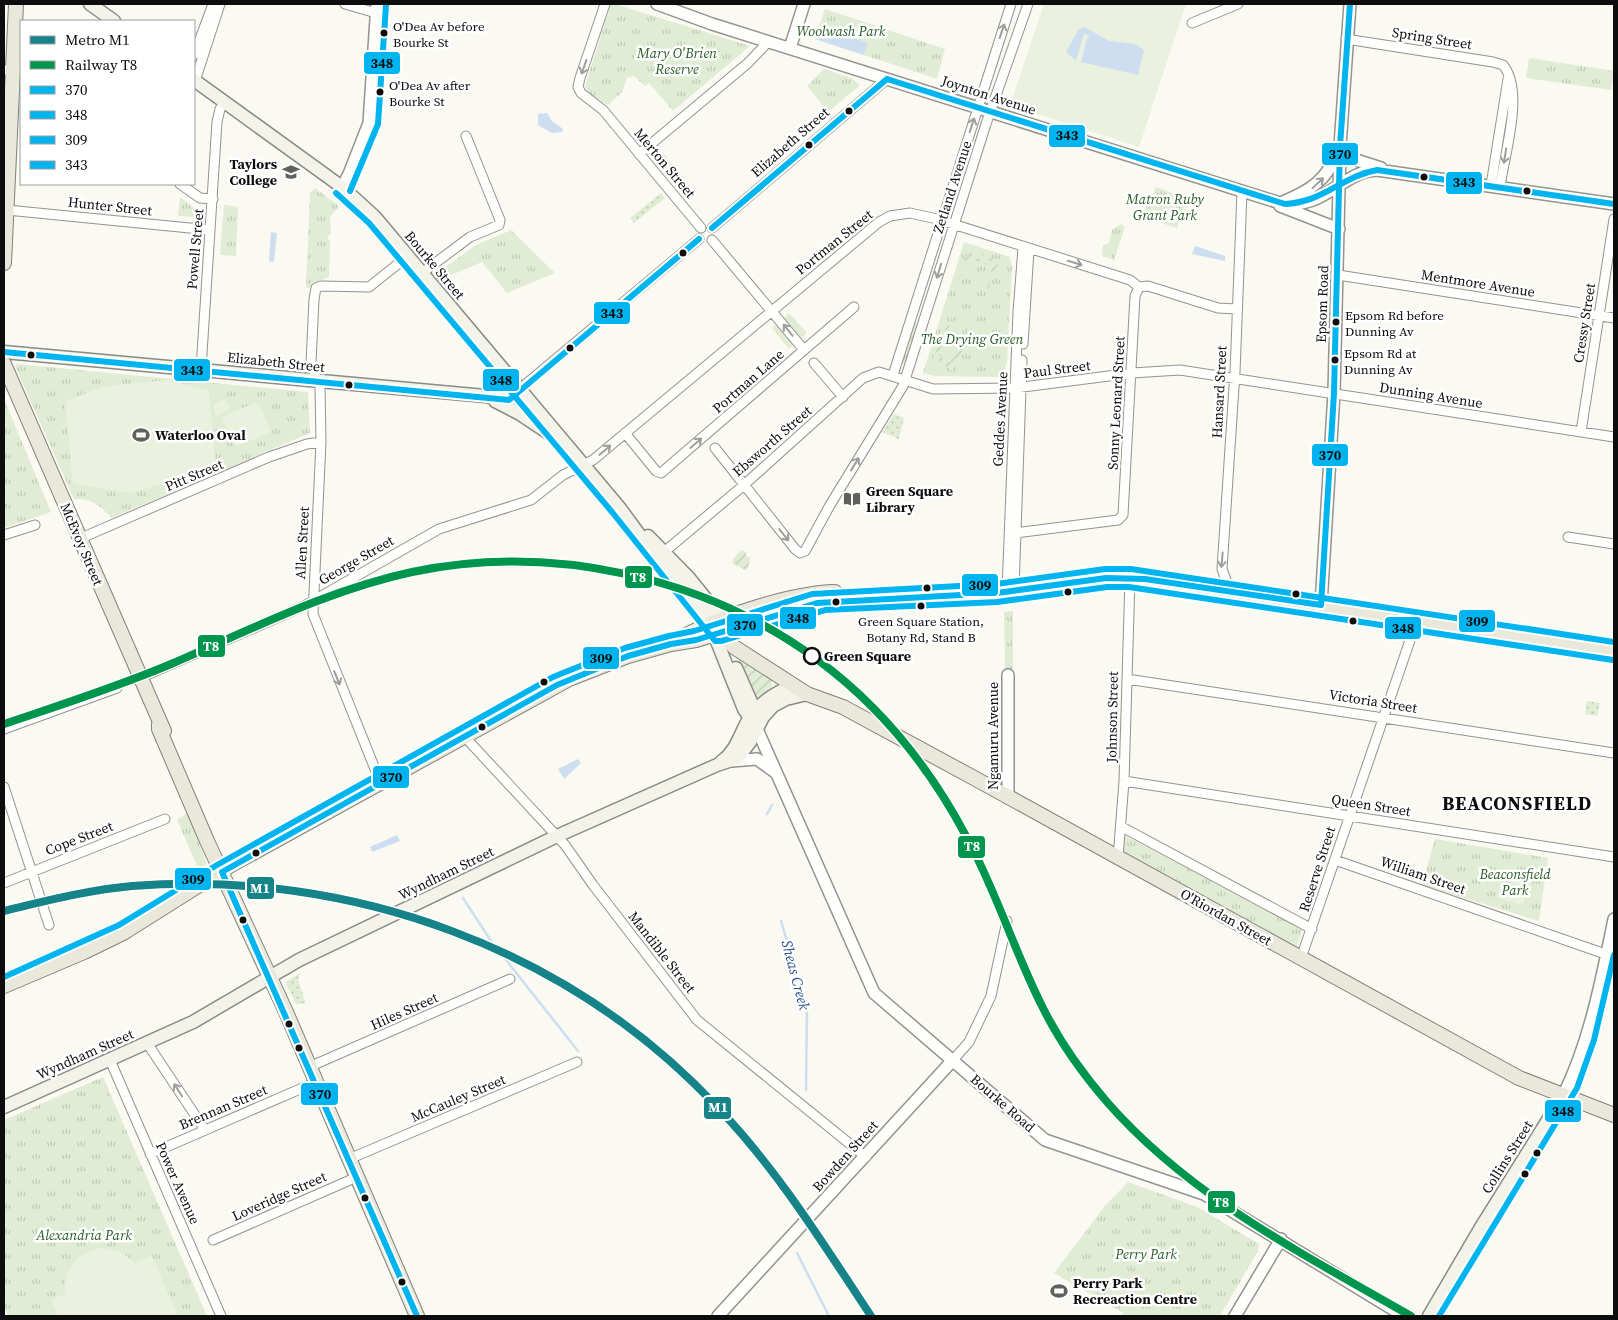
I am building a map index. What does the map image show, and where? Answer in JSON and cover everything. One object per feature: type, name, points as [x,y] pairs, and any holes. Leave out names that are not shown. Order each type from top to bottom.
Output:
[{"type":"main road","points":[[4,263],[7,210],[6,168],[16,4]]},
{"type":"main road","points":[[93,5],[113,20]]},
{"type":"main road","name":"Bourke Street","points":[[195,81],[342,187],[364,206],[584,464],[697,606],[720,630]]},
{"type":"main road","name":"Elizabeth Street","points":[[4,352],[485,396],[520,390]]},
{"type":"main road","name":"McEvoy Street","points":[[4,364],[140,678],[159,724],[159,729],[417,1316]]},
{"type":"main road","name":"Elizabeth Street","points":[[485,396],[520,414],[569,448]]},
{"type":"main road","name":"Bourke Street","points":[[619,507],[664,552],[720,630]]},
{"type":"main road","points":[[4,986],[76,956],[123,933],[222,872],[569,679],[628,656],[720,630],[791,598],[812,593],[884,592],[913,596],[1011,590],[1106,578],[1130,578],[1230,591],[1614,651]]},
{"type":"main road","points":[[670,644],[694,624],[698,614],[697,606]]},
{"type":"main road","points":[[720,630],[794,686]]},
{"type":"main road","name":"O'Riordan Street","points":[[720,630],[740,641],[809,690],[1519,1078],[1614,1115]]},
{"type":"main road","name":"Bourke Road","points":[[720,630],[754,720]]},
{"type":"main road","name":"O'Riordan Street","points":[[794,686],[809,690]]},
{"type":"main road","name":"Wyndham Street","points":[[717,765],[733,750],[771,696],[794,686]]},
{"type":"main road","name":"Wyndham Street","points":[[4,1107],[194,1022],[299,960],[557,836],[717,765],[731,762],[740,756],[754,720],[765,714],[778,702],[809,690]]},
{"type":"main road","name":"Collins Street","points":[[1429,1316],[1563,1096]]},
{"type":"street","points":[[195,52],[213,4]]},
{"type":"street","points":[[195,77],[220,4]]},
{"type":"street","points":[[342,187],[349,174],[368,123],[377,8],[345,4]]},
{"type":"street","name":"Merton Street","points":[[605,4],[578,87],[585,99],[599,106],[608,116],[701,228]]},
{"type":"street","name":"Joynton Avenue","points":[[657,4],[768,42],[1280,203],[1297,204],[1310,201],[1370,171],[1392,171]]},
{"type":"street","points":[[790,48],[804,4]]},
{"type":"street","name":"Zetland Avenue","points":[[893,375],[1011,4]]},
{"type":"street","name":"Zetland Avenue","points":[[744,485],[795,549],[800,553],[806,550],[830,506],[900,391],[905,379],[990,112],[1028,4]]},
{"type":"street","points":[[1192,24],[1238,4]]},
{"type":"street","name":"Epsom Road","points":[[1321,605],[1334,393],[1340,146],[1348,4]]},
{"type":"street","name":"Spring Street","points":[[1346,39],[1493,62],[1503,66],[1508,74]]},
{"type":"street","points":[[639,154],[748,62],[768,42]]},
{"type":"street","points":[[1495,186],[1508,132],[1513,100],[1508,74]]},
{"type":"street","points":[[1495,186],[1497,145],[1508,74]]},
{"type":"street","name":"Elizabeth Street","points":[[712,228],[887,79]]},
{"type":"street","name":"Powell Street","points":[[201,369],[217,122],[219,112],[224,103]]},
{"type":"street","points":[[1497,145],[1502,136],[1508,132]]},
{"type":"street","points":[[422,273],[470,237],[499,226],[500,220],[466,136]]},
{"type":"street","points":[[1280,203],[1308,191],[1318,183],[1330,170],[1340,146],[1352,159],[1392,171],[1614,204]]},
{"type":"street","points":[[181,185],[200,198],[213,199]]},
{"type":"street","name":"Hansard Street","points":[[1230,591],[1222,570],[1234,378],[1242,192]]},
{"type":"street","points":[[1267,200],[1339,229]]},
{"type":"street","name":"Hunter Street","points":[[7,210],[210,230]]},
{"type":"street","name":"Portman Street","points":[[584,464],[771,312],[850,245],[890,216],[910,213],[954,224],[1026,249],[1130,280],[1140,287],[1148,286],[1218,308],[1237,309]]},
{"type":"street","name":"Cressy Street","points":[[1581,432],[1614,219]]},
{"type":"street","points":[[699,239],[698,234],[701,228],[706,226],[712,228],[714,233],[712,240]]},
{"type":"street","points":[[699,239],[705,242],[712,240]]},
{"type":"street","points":[[520,390],[699,239]]},
{"type":"street","points":[[712,240],[804,350]]},
{"type":"street","name":"Geddes Avenue","points":[[1011,590],[1026,249]]},
{"type":"street","name":"Allen Street","points":[[381,784],[314,621],[313,601],[321,442],[318,381],[312,363],[312,336],[315,291],[321,286],[370,287],[408,256]]},
{"type":"street","name":"Mentmore Avenue","points":[[1338,275],[1614,318]]},
{"type":"street","name":"Sonny Leonard Street","points":[[1015,533],[1118,520],[1124,513],[1135,296],[1140,287]]},
{"type":"street","name":"Portman Lane","points":[[624,433],[658,473],[755,394],[854,307]]},
{"type":"street","points":[[814,363],[843,397]]},
{"type":"street","name":"Paul Street","points":[[905,379],[934,388],[1019,388],[1132,373],[1184,370]]},
{"type":"street","name":"Dunning Avenue","points":[[1184,370],[1614,437]]},
{"type":"street","name":"Ebsworth Street","points":[[664,552],[744,485],[863,378],[872,373],[880,372],[905,379]]},
{"type":"street","name":"Geddes Avenue","points":[[1011,590],[1015,533],[1019,388]]},
{"type":"street","name":"Pitt Street","points":[[79,539],[269,457],[306,444],[321,442]]},
{"type":"street","points":[[715,448],[744,485]]},
{"type":"street","name":"George Street","points":[[140,678],[272,621],[313,601],[438,529],[531,500],[566,473],[584,464]]},
{"type":"street","points":[[4,535],[35,525]]},
{"type":"street","points":[[1568,537],[1614,544]]},
{"type":"street","name":"Johnson Street","points":[[1118,858],[1122,827],[1124,781],[1130,578]]},
{"type":"street","name":"Reserve Street","points":[[1301,958],[1417,620]]},
{"type":"street","name":"Ngamuru Avenue","points":[[1008,675],[1008,798]]},
{"type":"street","name":"Victoria Street","points":[[1126,679],[1383,716],[1614,753]]},
{"type":"street","points":[[4,729],[117,688]]},
{"type":"street","name":"Bourke Road","points":[[754,720],[874,993],[1045,1140],[1204,1194],[1404,1316]]},
{"type":"street","name":"Mandible Street","points":[[464,736],[557,836],[697,1020],[866,1157]]},
{"type":"street","points":[[731,762],[757,759],[777,773]]},
{"type":"street","name":"Queen Street","points":[[1124,781],[1614,857]]},
{"type":"street","points":[[4,792],[49,926]]},
{"type":"street","name":"Cope Street","points":[[4,883],[165,819]]},
{"type":"street","name":"Reserve Street","points":[[1122,827],[1312,929]]},
{"type":"street","name":"William Street","points":[[1335,860],[1610,955]]},
{"type":"street","name":"Collins Street","points":[[1563,1096],[1576,1066],[1610,955],[1614,919]]},
{"type":"street","points":[[953,1060],[970,1042],[991,996],[1007,921]]},
{"type":"street","name":"Hiles Street","points":[[309,1067],[510,979]]},
{"type":"street","points":[[148,1043],[205,1130]]},
{"type":"street","name":"Power Avenue","points":[[110,1060],[221,1316]]},
{"type":"street","name":"Bowden Street","points":[[718,1316],[866,1157],[953,1060]]},
{"type":"street","name":"McCauley Street","points":[[349,1159],[577,1062]]},
{"type":"street","name":"Brennan Street","points":[[150,1154],[307,1086]]},
{"type":"street","name":"Loveridge Street","points":[[213,1240],[357,1177]]},
{"type":"street","points":[[1235,1316],[1280,1239]]},
{"type":"green space","name":"Mary O'Brien Reserve","points":[[611,4],[750,46],[673,111],[649,83],[645,86],[634,76],[627,78],[622,92],[608,105],[589,94],[585,86]]},
{"type":"green space","points":[[1044,4],[1186,4],[1139,147],[1010,105]]},
{"type":"green space","name":"Woolwash Park","points":[[825,9],[945,49],[937,79],[815,39]]},
{"type":"green space","points":[[1529,58],[1614,71],[1611,90],[1526,78]]},
{"type":"green space","points":[[824,69],[851,78],[860,85],[828,112],[807,86]]},
{"type":"green space","points":[[662,152],[685,179],[680,184],[657,156]]},
{"type":"green space","name":"Matron Ruby Grant Park","points":[[1156,187],[1187,198],[1177,228],[1143,217],[1151,193],[1153,194]]},
{"type":"green space","points":[[315,188],[339,206],[330,217],[331,233],[327,238],[330,241],[329,277],[316,282],[310,288],[306,288],[310,193]]},
{"type":"green space","points":[[661,193],[665,198],[634,223],[630,218]]},
{"type":"green space","points":[[180,197],[199,212],[199,217],[178,216]]},
{"type":"green space","points":[[224,205],[238,207],[236,256],[220,255]]},
{"type":"green space","points":[[1120,224],[1125,227],[1114,260],[1102,256],[1103,246],[1109,243],[1112,230]]},
{"type":"green space","points":[[511,230],[555,273],[507,293],[482,262],[442,279],[437,273],[476,245]]},
{"type":"green space","name":"The Drying Green","points":[[964,242],[1010,257],[1012,267],[1007,362],[1002,377],[935,376],[923,373]]},
{"type":"green space","points":[[968,251],[989,265],[970,259],[958,281]]},
{"type":"green space","points":[[980,253],[999,261],[984,300],[993,264]]},
{"type":"green space","points":[[957,302],[939,356],[950,363],[967,336],[969,337],[952,371],[937,359],[933,359]]},
{"type":"green space","points":[[789,313],[807,333],[800,339],[783,319]]},
{"type":"green space","points":[[778,322],[796,343],[789,349],[772,328]]},
{"type":"green space","points":[[915,323],[919,324],[905,365],[902,363]]},
{"type":"green space","points":[[17,364],[308,392],[310,433],[112,518],[91,501],[74,499],[15,366]]},
{"type":"green space","name":"Waterloo Oval","points":[[167,380],[209,391],[216,468],[131,493],[73,484],[65,401],[106,386]]},
{"type":"green space","points":[[4,399],[51,512],[4,528]]},
{"type":"green space","points":[[226,399],[230,409],[216,416],[212,405]]},
{"type":"green space","points":[[254,403],[261,407],[271,432],[235,447],[222,417]]},
{"type":"green space","points":[[894,414],[904,418],[899,439],[882,432]]},
{"type":"green space","points":[[741,550],[746,552],[746,556],[750,558],[748,568],[745,570],[732,563]]},
{"type":"green space","points":[[1013,611],[1013,675],[1005,675],[1004,612]]},
{"type":"green space","points":[[741,659],[772,679],[772,688],[759,698],[755,696],[739,660]]},
{"type":"green space","points":[[1587,701],[1600,703],[1597,716],[1585,714]]},
{"type":"green space","points":[[187,813],[207,864],[198,868],[177,820]]},
{"type":"green space","points":[[1124,835],[1303,928],[1297,946],[1118,851]]},
{"type":"green space","name":"Beaconsfield Park","points":[[1435,839],[1548,858],[1539,921],[1422,885]]},
{"type":"green space","points":[[1508,869],[1533,877],[1529,889],[1504,880]]},
{"type":"green space","points":[[1501,885],[1526,894],[1522,905],[1497,897]]},
{"type":"green space","points":[[300,973],[298,980],[306,1003],[296,1004],[285,982]]},
{"type":"green space","name":"Alexandria Park","points":[[103,1077],[207,1316],[8,1316],[4,1306],[4,1120]]},
{"type":"green space","name":"Perry Park","points":[[1128,1182],[1197,1207],[1259,1244],[1258,1251],[1220,1316],[1121,1316],[1123,1313],[1054,1273],[1105,1206]]},
{"type":"green space","points":[[104,1248],[123,1253],[135,1263],[152,1256],[178,1316],[58,1316],[51,1300],[65,1294],[67,1277],[74,1262],[87,1253]]},
{"type":"water","points":[[819,27],[868,43],[864,55],[815,39]]},
{"type":"water","points":[[1084,27],[1110,41],[1135,44],[1144,50],[1138,75],[1081,62],[1087,38],[1090,36],[1084,34],[1076,61],[1066,52],[1079,29]]},
{"type":"water","points":[[547,113],[552,121],[563,129],[562,132],[552,133],[538,125],[538,114]]},
{"type":"water","points":[[271,232],[277,233],[274,262],[269,261]]},
{"type":"water","points":[[1195,246],[1225,256],[1225,261],[1192,254]]},
{"type":"water","points":[[578,759],[581,763],[564,779],[558,769]]},
{"type":"water","points":[[397,835],[400,841],[372,852],[370,847]]},
{"type":"waterway","name":"Sheas Creek","points":[[767,814],[772,805]]},
{"type":"waterway","points":[[463,898],[491,941],[578,1051]]},
{"type":"waterway","name":"Sheas Creek","points":[[781,921],[807,1007],[806,1090]]},
{"type":"waterway","name":"Sheas Creek","points":[[797,1253],[829,1316]]},
{"type":"metro line","name":"M1","points":[[4,911],[83,893],[132,886],[214,884],[295,891],[374,907],[452,931],[526,963],[596,1004],[661,1053],[720,1110],[762,1158],[818,1236],[871,1316]]},
{"type":"rail line","name":"T8","points":[[4,724],[88,696],[151,672],[320,600],[350,589],[412,572],[464,564],[518,562],[571,565],[624,574],[676,588],[726,607],[773,631],[818,660],[841,678],[883,718],[920,763],[952,811],[977,857],[1032,985],[1056,1032],[1098,1091],[1139,1136],[1174,1167],[1250,1221],[1289,1246],[1411,1316]]},
{"type":"transit line","name":"370","points":[[1321,605],[1334,393],[1340,146],[1350,4]]},
{"type":"transit line","name":"348","points":[[350,191],[378,124],[386,5]]},
{"type":"transit line","name":"343","points":[[887,79],[1285,204],[1311,199],[1353,178],[1377,170],[1614,204]]},
{"type":"transit line","name":"343","points":[[712,228],[887,79]]},
{"type":"transit line","name":"348","points":[[336,193],[369,223],[612,512],[715,641],[721,641],[825,610],[997,602],[1107,587],[1129,587],[1613,660]]},
{"type":"transit line","name":"343","points":[[4,352],[509,400],[699,239]]},
{"type":"transit line","name":"309","points":[[4,977],[119,925],[217,865],[553,677],[625,648],[694,631],[812,594],[996,584],[1105,569],[1131,569],[1614,642]]},
{"type":"transit line","name":"370","points":[[222,872],[557,685],[628,656],[671,644],[696,640],[817,603],[997,593],[1106,578],[1145,579],[1321,605]]},
{"type":"transit line","name":"370","points":[[222,872],[417,1316]]},
{"type":"transit line","name":"348","points":[[1439,1316],[1577,1088],[1594,1040],[1614,955]]},
{"type":"place","name":"O'Dea Av before Bourke St","points":[[384,33]]},
{"type":"place","name":"O'Dea Av after Bourke St","points":[[380,92]]},
{"type":"place","name":"Taylors College","points":[[291,172]]},
{"type":"place","name":"Epsom Rd before Dunning Av","points":[[1336,322]]},
{"type":"place","name":"Epsom Rd at Dunning Av","points":[[1335,360]]},
{"type":"place","name":"Waterloo Oval","points":[[141,435]]},
{"type":"place","name":"Green Square Library","points":[[852,499]]},
{"type":"place","name":"Green Square Station, Botany Rd, Stand B","points":[[921,606]]},
{"type":"place","name":"Green Square","points":[[812,656]]},
{"type":"place","name":"Perry Park Recreaction Centre","points":[[1059,1291]]},
{"type":"district","name":"BEACONSFIELD","points":[[1517,803]]}]
